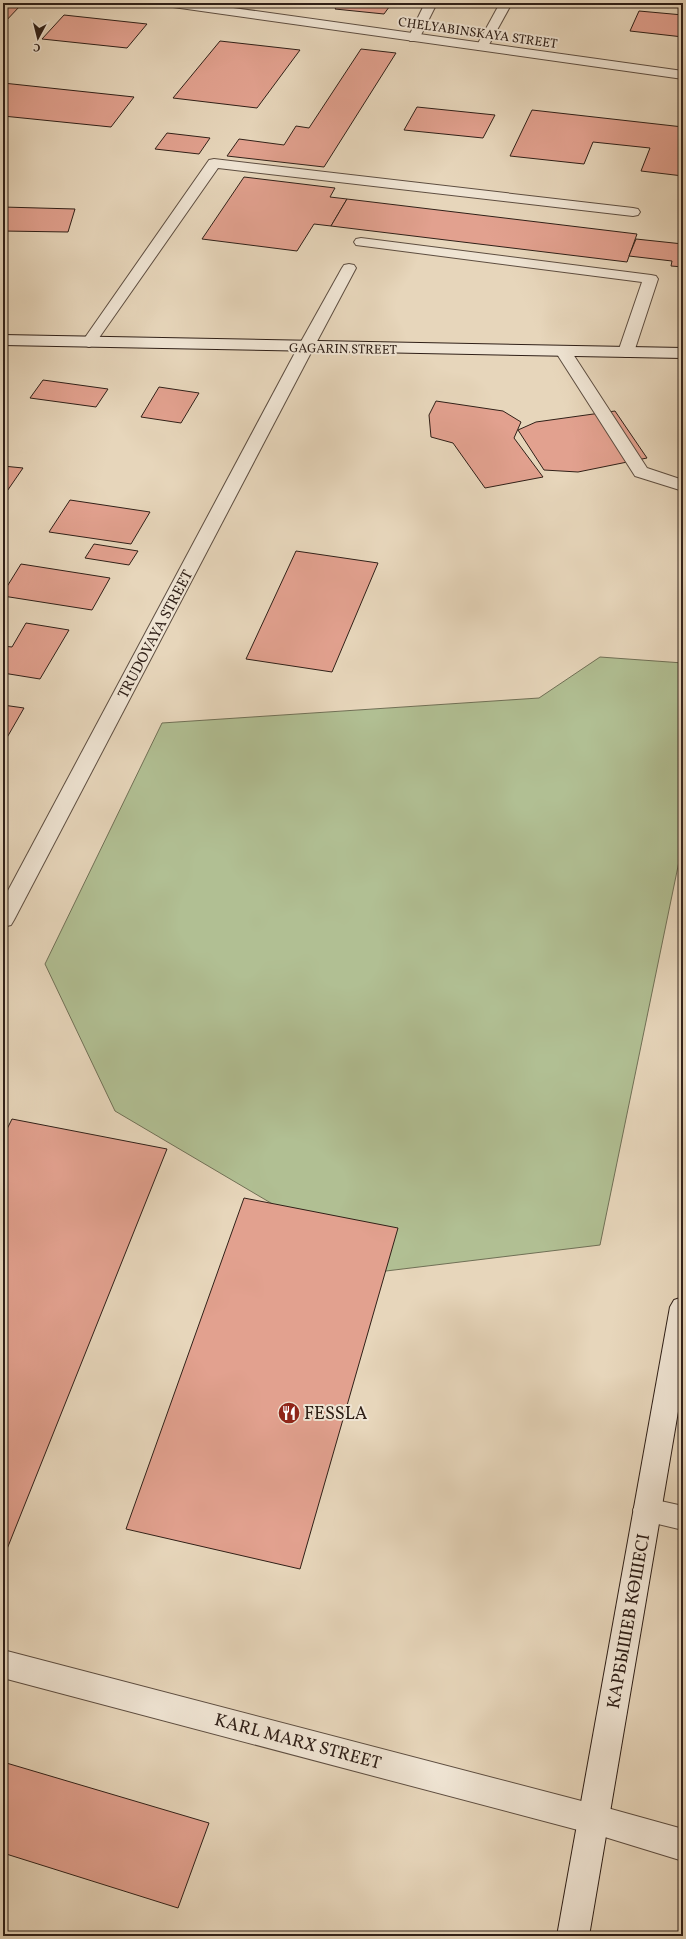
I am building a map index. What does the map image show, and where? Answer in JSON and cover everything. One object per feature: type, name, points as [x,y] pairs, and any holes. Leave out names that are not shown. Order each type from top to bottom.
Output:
[{"type":"street","name":"CHELYABINSKAYA STREET","points":[[173,3],[482,48],[683,75]]},
{"type":"street","points":[[414,38],[431,3]]},
{"type":"street","points":[[482,48],[506,3]]},
{"type":"street","points":[[89,342],[214,163],[633,212]]},
{"type":"street","points":[[361,242],[651,279],[626,352]]},
{"type":"street","name":"TRUDOVAYA STREET","points":[[3,920],[349,268]]},
{"type":"street","name":"GAGARIN STREET","points":[[3,340],[306,347],[683,353]]},
{"type":"street","points":[[563,351],[641,472],[683,486]]},
{"type":"street","name":"КАРБЫШЕВ КӨШЕСІ","points":[[573,1936],[683,1307]]},
{"type":"street","points":[[647,1510],[683,1518]]},
{"type":"street","name":"KARL MARX STREET","points":[[3,1664],[593,1819],[683,1845]]},
{"type":"green space","points":[[600,657],[683,663],[683,842],[600,1245],[386,1271],[115,1111],[45,964],[162,723],[539,698]]},
{"type":"building","points":[[339,3],[392,3],[384,14],[335,9]]},
{"type":"building","points":[[3,4],[20,6],[3,24]]},
{"type":"building","points":[[639,11],[683,15],[683,37],[630,31]]},
{"type":"building","points":[[64,15],[147,24],[127,48],[42,39]]},
{"type":"building","points":[[220,41],[300,50],[257,108],[173,98]]},
{"type":"building","points":[[361,49],[396,53],[324,167],[227,156],[239,139],[284,145],[296,126],[309,128]]},
{"type":"building","points":[[3,83],[134,97],[111,127],[3,116]]},
{"type":"building","points":[[417,107],[495,115],[483,138],[404,130]]},
{"type":"building","points":[[532,110],[683,127],[683,176],[641,171],[650,148],[593,142],[584,164],[510,156]]},
{"type":"building","points":[[167,133],[210,138],[199,154],[155,149]]},
{"type":"building","points":[[244,177],[335,188],[330,197],[347,199],[331,226],[314,224],[297,251],[202,239]]},
{"type":"building","points":[[347,199],[637,234],[627,262],[331,226]]},
{"type":"building","points":[[3,207],[75,209],[68,232],[3,231]]},
{"type":"building","points":[[636,239],[683,244],[683,267],[671,266],[672,261],[629,256]]},
{"type":"building","points":[[43,380],[108,389],[96,407],[30,398]]},
{"type":"building","points":[[159,387],[199,393],[181,423],[141,417]]},
{"type":"building","points":[[436,401],[503,411],[521,422],[514,438],[543,477],[485,488],[453,443],[431,437],[429,415]]},
{"type":"building","points":[[615,411],[647,458],[578,472],[544,470],[518,430],[536,422]]},
{"type":"building","points":[[3,466],[23,468],[3,497]]},
{"type":"building","points":[[70,500],[150,512],[131,544],[49,532]]},
{"type":"building","points":[[94,544],[138,551],[129,565],[85,558]]},
{"type":"building","points":[[296,551],[378,563],[332,672],[246,659]]},
{"type":"building","points":[[21,564],[110,578],[92,610],[3,596],[3,593]]},
{"type":"building","points":[[26,623],[69,630],[40,679],[3,673],[3,646],[12,647]]},
{"type":"building","points":[[3,705],[24,708],[5,741],[3,741]]},
{"type":"building","points":[[12,1119],[167,1149],[7,1549],[3,1548],[3,1137]]},
{"type":"building","points":[[244,1198],[398,1228],[300,1569],[126,1529]]},
{"type":"building","points":[[3,1762],[209,1823],[178,1908],[3,1853]]},
{"type":"place","name":"FESSLA","points":[[289,1413]]}]
